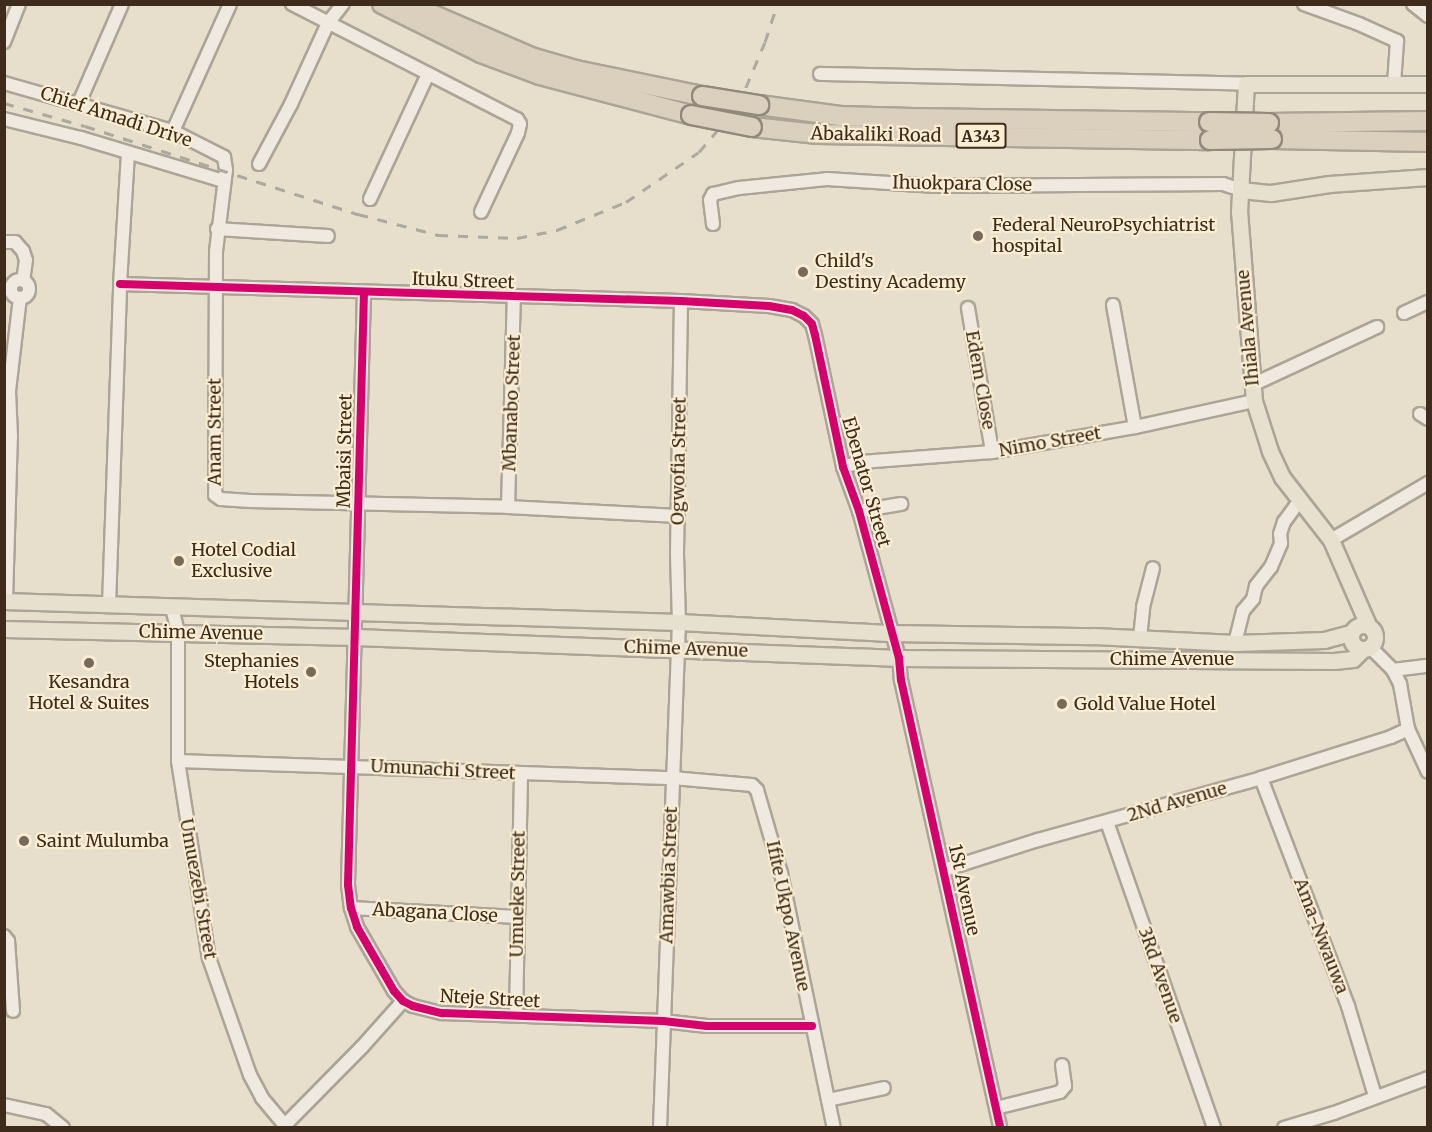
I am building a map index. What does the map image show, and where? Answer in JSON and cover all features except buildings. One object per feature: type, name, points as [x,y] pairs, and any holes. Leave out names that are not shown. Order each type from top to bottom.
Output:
[{"type":"highway","name":"Abakaliki Road","points":[[382,4],[481,53],[531,71],[657,108],[752,127],[818,134],[1271,131],[1428,121]]},
{"type":"highway","name":"Abakaliki Road","points":[[411,4],[534,58],[576,70],[702,96],[840,116],[1210,131]]},
{"type":"highway","name":"Abakaliki Road","points":[[1271,131],[1428,141]]},
{"type":"main road","points":[[1246,84],[1428,84]]},
{"type":"main road","name":"Ihiala Avenue","points":[[1246,84],[1239,212],[1254,401],[1270,451],[1282,477],[1331,540],[1354,589],[1358,629]]},
{"type":"main road","points":[[1242,190],[1270,193],[1329,184],[1428,177]]},
{"type":"main road","name":"Chime Avenue","points":[[5,601],[679,622],[892,633],[1140,638],[1235,643],[1324,640],[1358,629]]},
{"type":"main road","name":"Chime Avenue","points":[[4,629],[356,637],[899,658],[1334,661],[1353,659],[1367,648]]},
{"type":"main road","points":[[1358,629],[1375,633],[1375,638],[1367,648],[1354,645],[1358,629]]},
{"type":"street","points":[[4,42],[19,4]]},
{"type":"street","points":[[79,103],[122,4]]},
{"type":"street","points":[[173,131],[230,4]]},
{"type":"street","points":[[292,4],[519,121],[518,133],[481,212]]},
{"type":"street","points":[[259,164],[291,104],[328,23],[343,4]]},
{"type":"street","points":[[1304,4],[1397,41],[1394,84]]},
{"type":"street","points":[[1413,4],[1428,16]]},
{"type":"street","points":[[370,199],[428,74]]},
{"type":"street","points":[[820,74],[1246,84]]},
{"type":"street","name":"Chief Amadi Drive","points":[[4,83],[173,131],[224,157]]},
{"type":"street","points":[[4,119],[223,181]]},
{"type":"street","points":[[109,605],[120,284],[128,153]]},
{"type":"street","name":"Anam Street","points":[[224,157],[225,170],[217,229],[213,489],[215,495],[221,499],[250,501],[508,507],[678,516]]},
{"type":"street","name":"Ihuokpara Close","points":[[713,224],[710,200],[713,194],[739,188],[819,180],[936,186],[1223,184],[1242,190]]},
{"type":"street","points":[[217,229],[328,236]]},
{"type":"street","points":[[4,242],[15,242],[23,251],[26,260],[14,281],[28,286],[28,293],[20,298],[9,350],[5,601]]},
{"type":"street","name":"Ituku Street","points":[[120,284],[514,298],[681,301],[769,306],[792,310],[804,316]]},
{"type":"street","name":"Mbaisi Street","points":[[356,637],[364,292]]},
{"type":"street","name":"Mbanabo Street","points":[[508,507],[514,298]]},
{"type":"street","name":"Ogwofia Street","points":[[679,622],[681,301]]},
{"type":"street","points":[[1404,313],[1428,302]]},
{"type":"street","points":[[1113,305],[1135,427]]},
{"type":"street","name":"Edem Close","points":[[968,308],[992,452]]},
{"type":"street","name":"Ebenator Street","points":[[804,316],[812,324],[843,467],[859,511],[899,658]]},
{"type":"street","points":[[1252,386],[1377,327]]},
{"type":"street","name":"Nimo Street","points":[[843,467],[861,462],[992,452],[1135,427],[1254,401]]},
{"type":"street","points":[[1331,540],[1428,483]]},
{"type":"street","points":[[1235,643],[1243,611],[1253,599],[1256,586],[1272,567],[1281,543],[1280,534],[1284,522],[1299,501]]},
{"type":"street","points":[[859,511],[901,504]]},
{"type":"street","points":[[1140,638],[1143,607],[1153,568]]},
{"type":"street","name":"Umuezebi Street","points":[[172,608],[178,632],[178,761],[209,958],[250,1075],[262,1098],[285,1127]]},
{"type":"street","name":"Amawbia Street","points":[[660,1128],[679,622]]},
{"type":"street","points":[[285,1127],[403,1001],[357,927],[351,908],[348,885],[356,637]]},
{"type":"street","points":[[1367,648],[1393,670],[1400,684],[1408,729],[1428,772]]},
{"type":"street","name":"1St Avenue","points":[[899,658],[901,680],[1000,1128]]},
{"type":"street","points":[[1393,670],[1428,666]]},
{"type":"street","name":"2Nd Avenue","points":[[944,870],[1038,840],[1261,778],[1391,737],[1408,729]]},
{"type":"street","name":"Umunachi Street","points":[[178,761],[673,778]]},
{"type":"street","name":"Umueke Street","points":[[516,1015],[521,774]]},
{"type":"street","name":"Ifite Ukpo Avenue","points":[[673,778],[743,782],[757,790],[780,873],[834,1128]]},
{"type":"street","name":"Ama-Nwauwa","points":[[1261,778],[1348,1006],[1375,1096]]},
{"type":"street","name":"3Rd Avenue","points":[[1107,822],[1214,1128]]},
{"type":"street","name":"Abagana Close","points":[[351,908],[518,917]]},
{"type":"street","points":[[4,936],[8,941],[14,1011]]},
{"type":"street","name":"Nteje Street","points":[[403,1001],[442,1013],[663,1021],[707,1026],[812,1026]]},
{"type":"street","points":[[996,1108],[1060,1092],[1065,1086],[1062,1065]]},
{"type":"street","points":[[1284,1128],[1334,1113],[1428,1078]]},
{"type":"street","points":[[828,1100],[884,1088]]},
{"type":"street","points":[[4,1105],[46,1114],[63,1128]]},
{"type":"railway","points":[[4,103],[85,126],[358,214],[438,235],[517,238],[557,230],[626,202],[699,152],[738,106],[765,42],[777,4]]},
{"type":"cycle path","points":[[120,284],[681,301],[769,306],[792,310],[804,316],[812,324],[843,467],[859,511],[899,658],[901,680],[1000,1128]]},
{"type":"cycle path","points":[[364,292],[348,885],[351,908],[357,927],[394,991],[403,1001],[413,1006],[442,1013],[663,1021],[707,1026],[812,1026]]},
{"type":"place","name":"Federal NeuroPsychiatrist hospital","points":[[978,236]]},
{"type":"place","name":"Child's Destiny Academy","points":[[803,272]]},
{"type":"place","name":"Hotel Codial Exclusive","points":[[179,561]]},
{"type":"place","name":"Kesandra Hotel & Suites","points":[[89,663]]},
{"type":"place","name":"Stephanies Hotels","points":[[311,672]]},
{"type":"place","name":"Gold Value Hotel","points":[[1062,704]]},
{"type":"place","name":"Saint Mulumba","points":[[24,841]]}]
